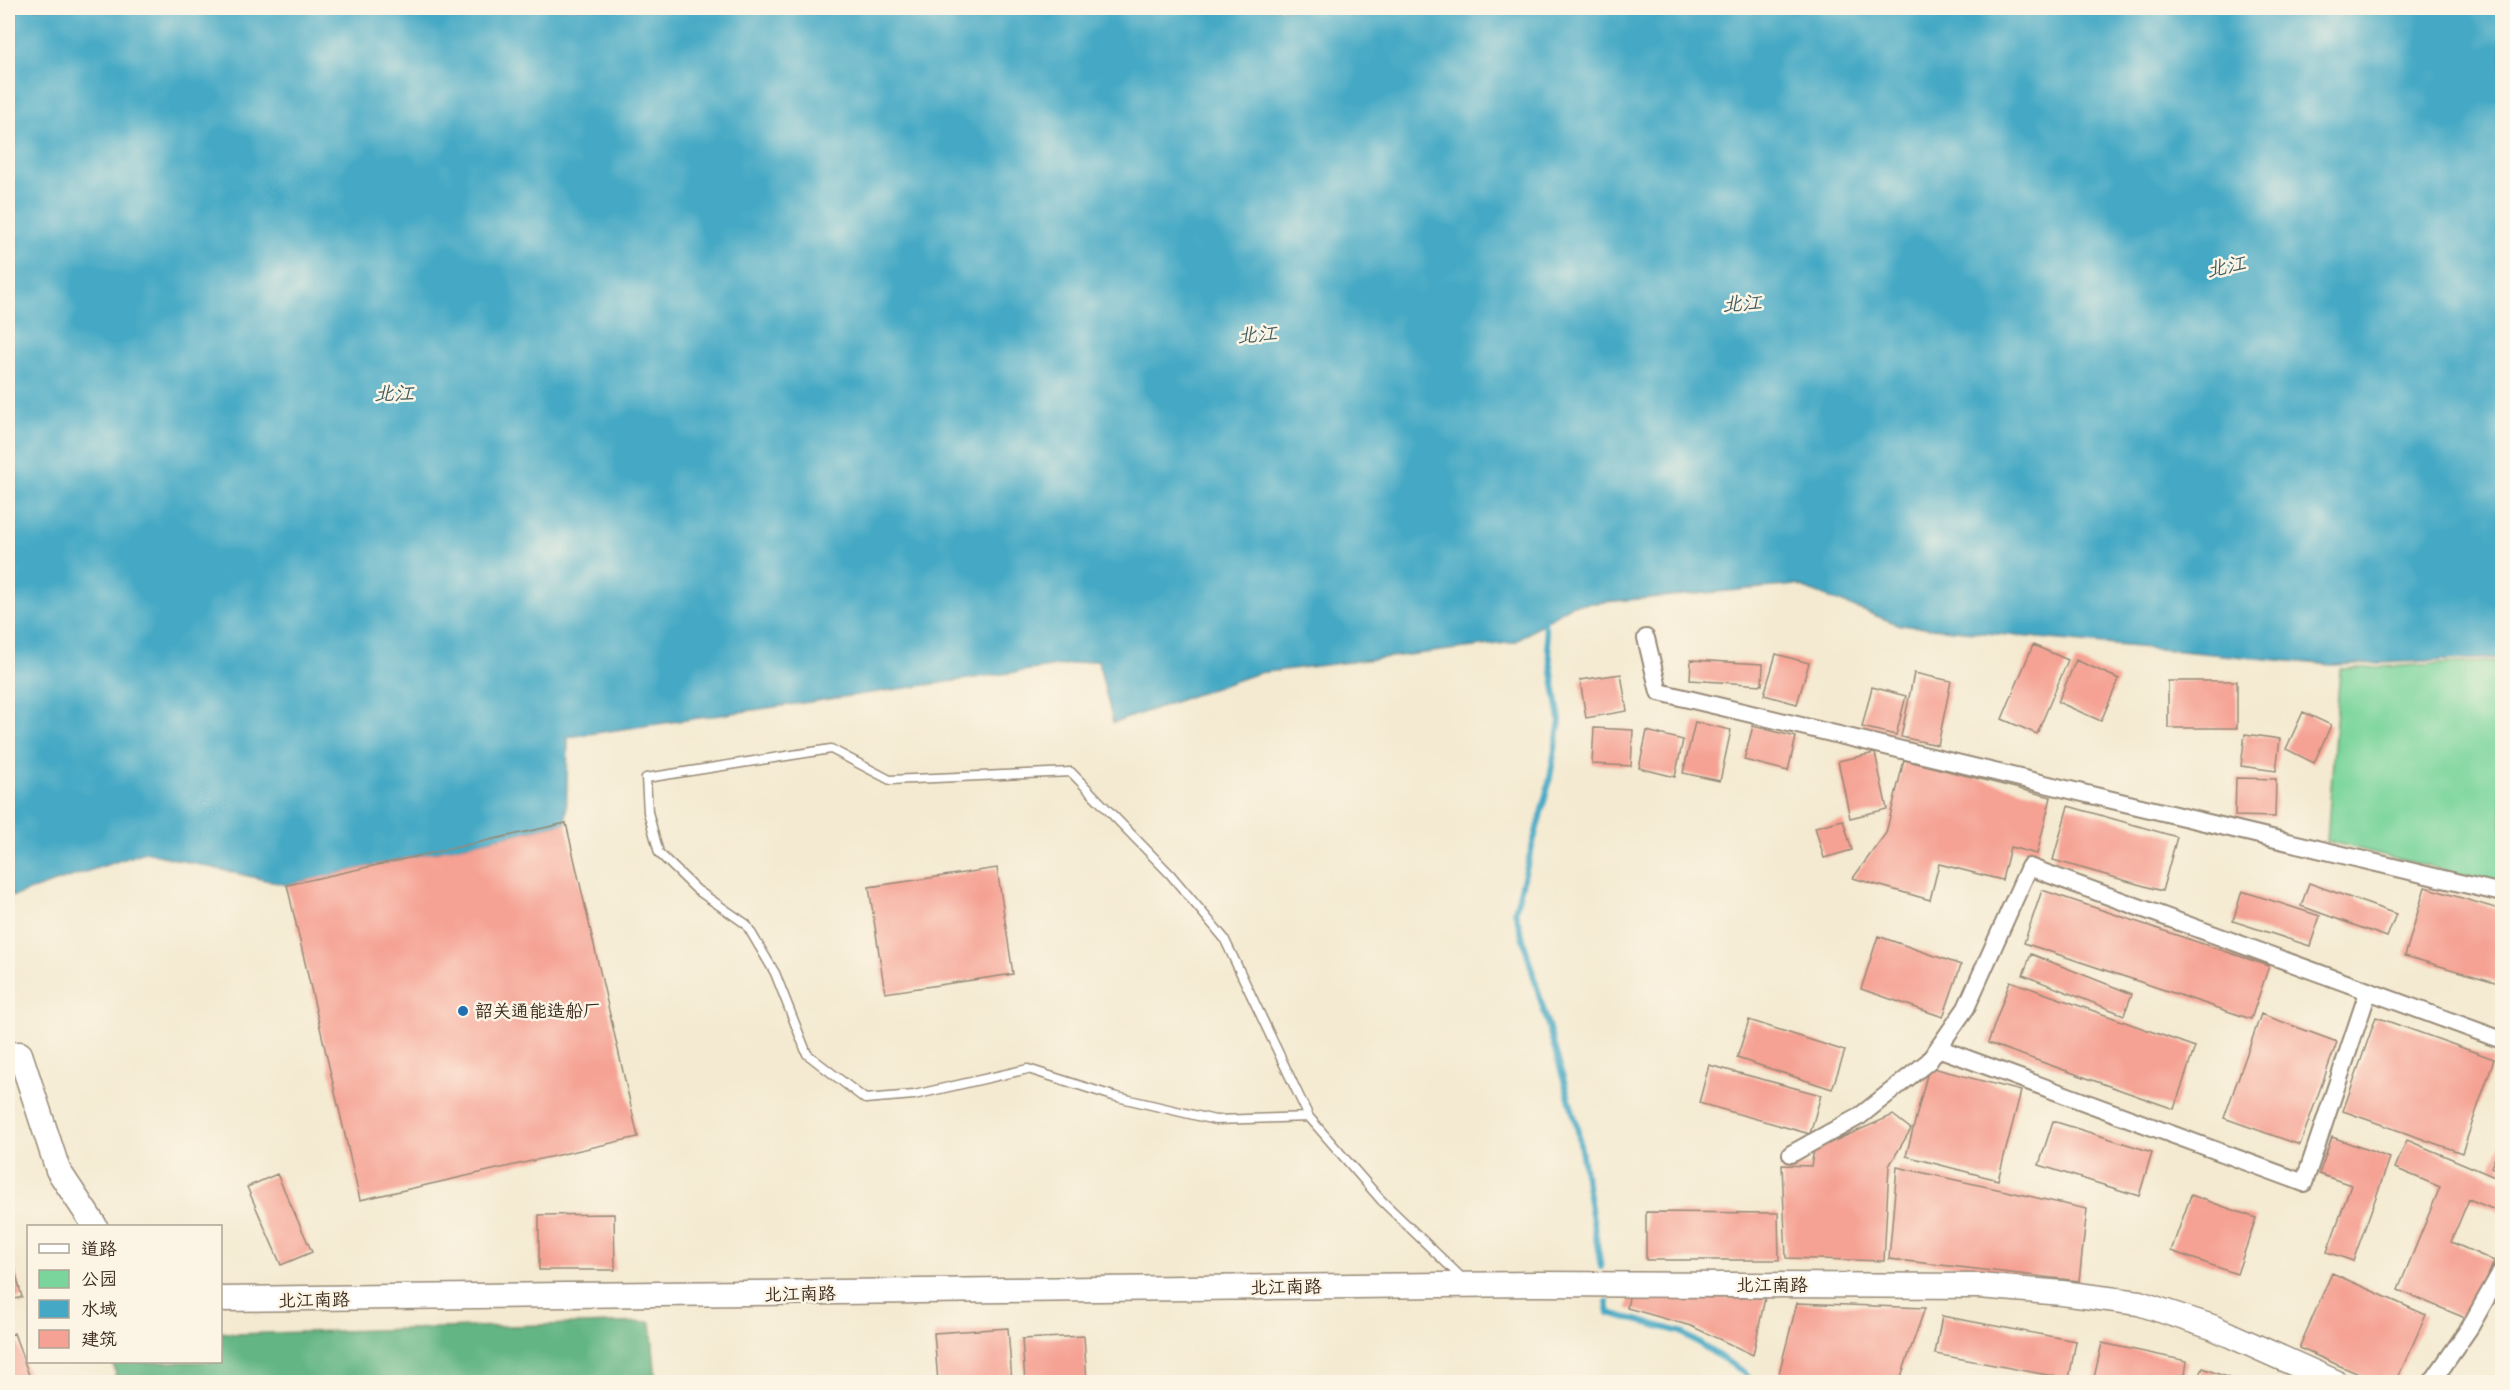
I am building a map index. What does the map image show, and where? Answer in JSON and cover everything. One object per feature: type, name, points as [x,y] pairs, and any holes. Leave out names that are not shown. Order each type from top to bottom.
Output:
[{"type":"street","points":[[1646,638],[1659,692],[2502,893]]},
{"type":"street","points":[[1791,1154],[1860,1116],[1929,1061],[1966,1008],[2029,867],[2502,1040]]},
{"type":"street","points":[[1938,1048],[2304,1183],[2368,992]]},
{"type":"street","points":[[8,1055],[20,1054],[58,1170],[94,1225]]},
{"type":"street","points":[[2432,1383],[2470,1327],[2502,1270]]},
{"type":"street","name":"北江南路","points":[[222,1299],[1470,1285],[1979,1286],[2062,1293],[2139,1303],[2212,1327],[2336,1383]]},
{"type":"lane","points":[[1309,1117],[1215,1120],[1113,1096],[1028,1069],[914,1095],[865,1099],[807,1054],[775,973],[746,924],[697,890],[659,853],[648,812],[646,778],[831,749],[890,780],[1071,772],[1170,874],[1224,938],[1309,1117],[1381,1200],[1470,1285]]},
{"type":"green space","points":[[2502,661],[2502,885],[2327,841],[2340,669]]},
{"type":"green space","points":[[651,1322],[656,1382],[109,1382],[116,1375],[113,1363],[222,1363],[222,1332],[235,1334]]},
{"type":"water","name":"北江","points":[[8,8],[2502,8],[2502,658],[2332,665],[1900,625],[1796,585],[1571,605],[1515,642],[1258,673],[1113,723],[1098,660],[568,737],[566,823],[287,885],[145,852],[8,898]]},
{"type":"building","points":[[2033,645],[2068,660],[2037,734],[2002,719]]},
{"type":"building","points":[[1776,654],[1809,663],[1797,704],[1764,695]]},
{"type":"building","points":[[1691,660],[1763,664],[1762,685],[1690,680]]},
{"type":"building","points":[[2076,660],[2119,679],[2101,721],[2058,702]]},
{"type":"building","points":[[1914,673],[1951,681],[1938,745],[1901,737]]},
{"type":"building","points":[[1621,674],[1627,711],[1586,718],[1580,680]]},
{"type":"building","points":[[2168,681],[2237,681],[2237,728],[2168,728]]},
{"type":"building","points":[[1872,687],[1906,696],[1896,735],[1862,727]]},
{"type":"building","points":[[2303,712],[2331,725],[2314,763],[2286,749]]},
{"type":"building","points":[[1695,722],[1731,730],[1720,781],[1683,773]]},
{"type":"building","points":[[1753,726],[1796,737],[1788,771],[1744,760]]},
{"type":"building","points":[[1594,728],[1633,730],[1631,766],[1592,764]]},
{"type":"building","points":[[1647,731],[1683,740],[1675,777],[1639,768]]},
{"type":"building","points":[[2245,734],[2280,739],[2276,771],[2241,766]]},
{"type":"building","points":[[1875,753],[1887,809],[1850,818],[1838,761]]},
{"type":"building","points":[[1904,760],[2051,797],[2037,854],[2010,847],[2002,880],[1939,864],[1930,900],[1853,878],[1886,833]]},
{"type":"building","points":[[2236,778],[2276,779],[2275,817],[2235,816]]},
{"type":"building","points":[[2068,806],[2177,837],[2162,891],[2053,860]]},
{"type":"building","points":[[1843,820],[1852,850],[1824,858],[1815,827]]},
{"type":"building","name":"韶关通能造船厂","points":[[566,823],[638,1137],[360,1200],[287,885]]},
{"type":"building","points":[[997,868],[1013,974],[885,993],[869,887]]},
{"type":"building","points":[[2309,883],[2396,914],[2387,937],[2301,906]]},
{"type":"building","points":[[2425,887],[2502,910],[2502,984],[2405,956]]},
{"type":"building","points":[[2042,890],[2269,966],[2251,1019],[2024,943]]},
{"type":"building","points":[[2242,891],[2320,916],[2310,946],[2233,921]]},
{"type":"building","points":[[1878,936],[1961,965],[1943,1017],[1861,989]]},
{"type":"building","points":[[2031,954],[2132,994],[2124,1015],[2023,975]]},
{"type":"building","points":[[2010,981],[2195,1047],[2174,1109],[1988,1043]]},
{"type":"building","points":[[2261,1014],[2337,1042],[2300,1145],[2224,1118]]},
{"type":"building","points":[[2376,1017],[2494,1059],[2462,1153],[2343,1111]]},
{"type":"building","points":[[1749,1020],[1845,1051],[1832,1089],[1737,1058]]},
{"type":"building","points":[[1709,1065],[1821,1095],[1810,1134],[1699,1103]]},
{"type":"building","points":[[1929,1067],[2021,1091],[1998,1180],[1906,1156]]},
{"type":"building","points":[[1893,1115],[1911,1129],[1889,1166],[1884,1261],[1786,1258],[1782,1165],[1811,1166],[1814,1150]]},
{"type":"building","points":[[2053,1121],[2152,1152],[2139,1196],[2039,1165]]},
{"type":"building","points":[[2332,1137],[2390,1158],[2353,1261],[2327,1252],[2351,1185],[2319,1174]]},
{"type":"building","points":[[2407,1140],[2502,1180],[2502,1213],[2469,1199],[2451,1242],[2494,1261],[2470,1320],[2398,1290],[2440,1187],[2395,1168]]},
{"type":"building","points":[[2502,1141],[2502,1172],[2491,1167]]},
{"type":"building","points":[[1897,1167],[2087,1209],[2079,1281],[1889,1259]]},
{"type":"building","points":[[277,1174],[312,1252],[281,1265],[247,1187]]},
{"type":"building","points":[[2191,1195],[2256,1218],[2237,1274],[2171,1251]]},
{"type":"building","points":[[1646,1212],[1778,1213],[1779,1260],[1646,1260]]},
{"type":"building","points":[[614,1214],[615,1270],[539,1270],[539,1215]]},
{"type":"building","points":[[8,1244],[22,1297],[8,1301]]},
{"type":"building","points":[[2332,1273],[2426,1315],[2396,1382],[2377,1382],[2299,1348]]},
{"type":"building","points":[[1629,1297],[1765,1298],[1753,1355],[1691,1326],[1627,1308]]},
{"type":"building","points":[[1797,1303],[1925,1308],[1899,1382],[1784,1382],[1778,1377]]},
{"type":"building","points":[[1942,1316],[2076,1341],[2069,1379],[1935,1354]]},
{"type":"building","points":[[1008,1328],[1012,1382],[938,1382],[934,1333]]},
{"type":"building","points":[[14,1333],[30,1378],[8,1382],[8,1336]]},
{"type":"building","points":[[1084,1336],[1087,1382],[1025,1382],[1022,1339]]},
{"type":"building","points":[[2102,1343],[2187,1361],[2184,1382],[2093,1382]]},
{"type":"building","points":[[2203,1368],[2234,1380],[2233,1382],[2197,1382]]},
{"type":"waterway","points":[[1543,616],[1560,721],[1549,783],[1515,911],[1577,1126],[1601,1267]]},
{"type":"waterway","points":[[1607,1302],[1609,1313],[1681,1332],[1744,1372],[1751,1382]]},
{"type":"place","name":"韶关通能造船厂","points":[[463,1011]]}]
